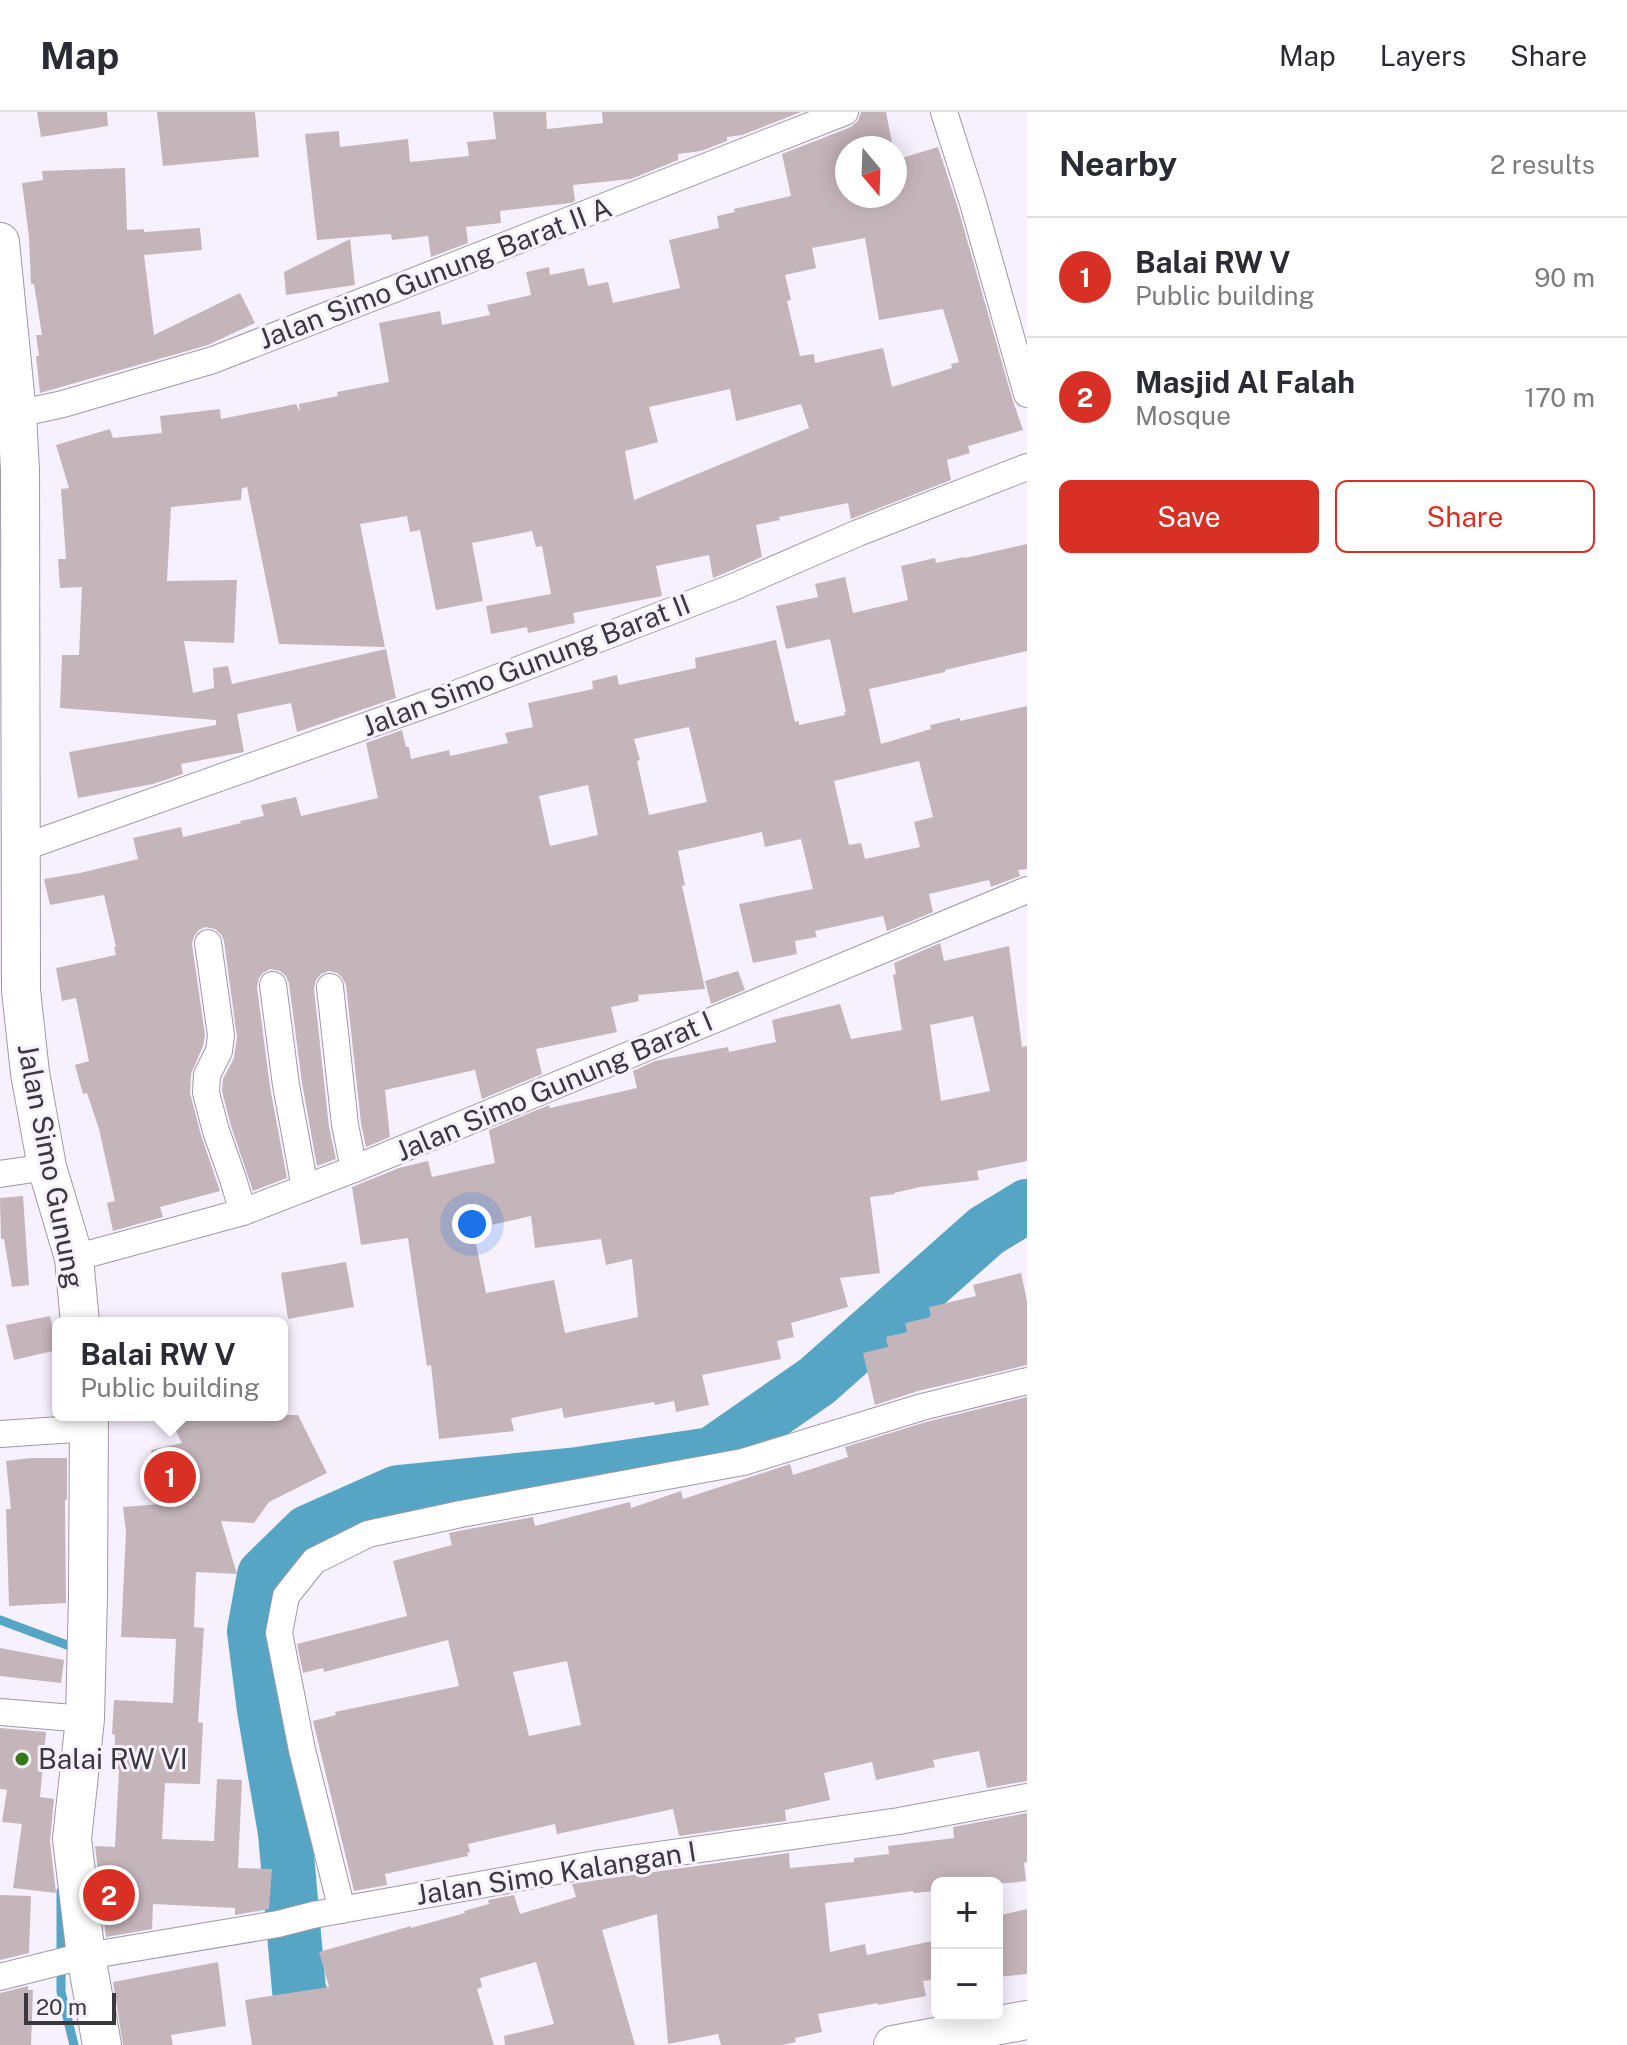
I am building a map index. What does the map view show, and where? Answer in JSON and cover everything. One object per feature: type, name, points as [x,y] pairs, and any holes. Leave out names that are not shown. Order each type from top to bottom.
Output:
[{"type":"main road","name":"Jalan Simo Gunung","points":[[0,242],[11,446],[10,779],[19,849],[21,990],[30,1073],[47,1167],[74,1258],[79,1317]]},
{"type":"main road","points":[[90,1421],[73,1718],[77,1779],[72,1839],[79,1957],[102,2045]]},
{"type":"main road","points":[[894,2045],[1027,2020]]},
{"type":"street","name":"Jalan Simo Gunung Barat II A","points":[[11,446],[63,404],[213,360],[845,112]]},
{"type":"street","points":[[944,112],[1027,394]]},
{"type":"street","name":"Jalan Simo Gunung Barat II","points":[[19,849],[479,684],[731,588],[858,533],[1027,467]]},
{"type":"street","name":"Jalan Simo Gunung Barat I","points":[[74,1258],[243,1212],[1027,890]]},
{"type":"street","points":[[208,943],[221,1035],[219,1051],[207,1075],[206,1093],[243,1212]]},
{"type":"street","points":[[273,985],[286,1085],[305,1188]]},
{"type":"street","points":[[330,987],[345,1125],[354,1169]]},
{"type":"street","points":[[0,1174],[47,1167]]},
{"type":"street","points":[[342,1910],[302,1750],[279,1633],[286,1596],[314,1561],[368,1534],[743,1462],[922,1407],[1027,1381]]},
{"type":"street","points":[[0,1434],[90,1421]]},
{"type":"street","points":[[0,1712],[73,1718]]},
{"type":"street","name":"Jalan Simo Kalangan I","points":[[0,1977],[79,1957],[278,1924],[601,1863],[899,1821],[1027,1797]]},
{"type":"building","points":[[37,112],[107,112],[108,126],[41,137]]},
{"type":"building","points":[[157,112],[255,112],[259,157],[163,166]]},
{"type":"building","points":[[493,112],[546,112],[547,129],[603,123],[602,112],[801,112],[742,135],[727,137],[727,141],[701,151],[678,154],[678,160],[631,179],[573,185],[575,201],[571,203],[500,211],[501,223],[466,227],[468,243],[431,257],[428,236],[392,240],[391,234],[317,240],[305,134],[339,131],[340,147],[408,139],[410,162],[469,156],[467,142],[496,139]]},
{"type":"building","points":[[861,112],[886,112],[891,136],[835,136],[835,208],[907,208],[907,156],[938,147],[1023,430],[968,446],[970,453],[947,460],[951,480],[851,519],[848,503],[779,517],[780,520],[756,525],[762,557],[713,578],[709,555],[656,566],[662,596],[573,613],[575,623],[528,633],[527,627],[491,634],[486,606],[551,594],[542,546],[536,547],[532,531],[472,543],[483,601],[436,610],[420,530],[410,532],[407,516],[360,524],[385,647],[279,644],[247,487],[242,488],[241,500],[171,507],[167,581],[237,580],[234,643],[184,641],[193,693],[214,688],[213,668],[228,666],[232,684],[386,649],[396,698],[297,732],[291,703],[237,714],[244,752],[181,764],[183,774],[153,784],[78,798],[69,752],[216,725],[216,720],[60,708],[62,655],[79,655],[82,587],[60,588],[58,559],[66,559],[61,489],[69,488],[56,445],[110,429],[113,438],[162,433],[160,416],[220,409],[221,419],[296,404],[300,412],[299,404],[338,396],[337,392],[389,382],[379,323],[440,311],[442,325],[490,315],[487,305],[531,295],[526,272],[549,267],[550,275],[584,268],[588,286],[608,282],[613,303],[680,288],[669,240],[719,228],[717,216],[735,212],[734,209],[791,196],[782,154],[851,127],[858,121]],"holes":[[[865,238],[879,320],[943,309],[959,362],[951,364],[952,368],[892,387],[883,348],[815,363],[814,354],[800,356],[787,301],[791,300],[785,275],[816,268],[812,248]],[[730,389],[736,421],[801,404],[809,428],[634,500],[625,451],[658,442],[649,407]]]},
{"type":"building","points":[[125,168],[127,230],[144,229],[144,232],[200,228],[202,250],[144,255],[154,335],[240,293],[255,323],[208,345],[40,393],[36,335],[42,335],[34,284],[31,284],[22,183],[43,180],[42,171]]},
{"type":"building","points":[[350,239],[355,285],[286,295],[284,272]]},
{"type":"building","points":[[1027,544],[1027,651],[869,689],[881,744],[931,729],[930,725],[1027,706],[1027,869],[1018,870],[1020,876],[991,887],[989,880],[929,894],[933,912],[887,931],[883,916],[815,931],[817,937],[795,941],[797,954],[753,963],[739,904],[813,889],[801,839],[765,847],[762,832],[678,851],[685,885],[682,886],[705,989],[638,995],[639,1001],[611,1007],[617,1032],[536,1049],[542,1074],[482,1099],[475,1070],[385,1090],[390,1137],[366,1147],[346,985],[337,973],[329,971],[321,974],[314,989],[329,1127],[336,1159],[317,1166],[289,983],[280,971],[270,969],[259,978],[257,987],[270,1087],[287,1178],[253,1191],[222,1091],[223,1079],[234,1058],[237,1037],[224,941],[215,929],[205,927],[194,936],[192,944],[205,1035],[191,1074],[190,1093],[220,1191],[160,1207],[163,1217],[113,1231],[107,1203],[115,1201],[99,1129],[87,1093],[83,1094],[75,1065],[89,1061],[76,998],[62,1001],[56,968],[116,955],[116,947],[104,895],[50,905],[44,879],[138,859],[133,838],[181,827],[183,837],[241,823],[264,816],[261,805],[296,797],[301,816],[378,798],[366,743],[402,730],[411,759],[449,750],[450,756],[508,743],[505,733],[533,727],[528,703],[593,689],[592,681],[617,675],[619,685],[696,668],[695,658],[776,640],[795,722],[799,721],[799,725],[845,715],[830,639],[786,649],[776,606],[818,597],[815,584],[845,577],[853,613],[908,600],[901,566],[935,558],[936,563]],"holes":[[[689,727],[707,802],[649,815],[634,739]],[[919,761],[933,817],[914,822],[920,847],[865,859],[861,843],[849,845],[834,781]],[[588,785],[598,835],[550,846],[539,796]]]},
{"type":"building","points":[[940,943],[944,961],[1009,946],[1022,1047],[1027,1046],[1027,1161],[977,1171],[979,1180],[870,1197],[880,1273],[840,1278],[848,1307],[791,1323],[794,1337],[777,1341],[781,1359],[702,1375],[709,1405],[676,1412],[674,1401],[655,1405],[654,1402],[564,1418],[562,1408],[511,1418],[514,1431],[439,1439],[431,1365],[427,1366],[408,1238],[361,1245],[352,1187],[399,1168],[428,1161],[432,1177],[495,1163],[489,1130],[549,1105],[550,1108],[637,1088],[633,1071],[655,1061],[728,1047],[729,1052],[776,1042],[772,1020],[840,1004],[851,1039],[902,1030],[893,975],[896,974],[894,963]],"holes":[[[973,1016],[990,1091],[941,1101],[930,1025]],[[531,1216],[535,1248],[601,1239],[606,1265],[632,1259],[638,1317],[565,1333],[554,1280],[486,1293],[473,1229]]]},
{"type":"building","points":[[738,971],[745,990],[711,1004],[705,981]]},
{"type":"building","points":[[23,1196],[29,1285],[12,1287],[4,1239],[1,1239],[0,1198]]},
{"type":"building","points":[[346,1262],[354,1307],[288,1319],[281,1273]]},
{"type":"building","points":[[1021,1273],[1027,1301],[1027,1365],[918,1391],[875,1405],[863,1353],[888,1347],[886,1337],[907,1332],[905,1323],[931,1317],[929,1307],[976,1296],[973,1285]]},
{"type":"building","points":[[50,1316],[52,1351],[14,1360],[6,1325]]},
{"type":"building","points":[[1027,1397],[1027,1781],[987,1788],[979,1751],[933,1760],[935,1767],[876,1780],[872,1762],[824,1773],[830,1800],[785,1810],[786,1821],[679,1836],[673,1809],[557,1834],[555,1824],[468,1844],[468,1856],[385,1874],[387,1885],[354,1891],[313,1721],[336,1715],[335,1712],[459,1686],[448,1640],[324,1672],[323,1668],[303,1673],[297,1644],[407,1616],[393,1561],[452,1545],[449,1533],[533,1517],[535,1526],[630,1502],[631,1508],[681,1491],[683,1499],[790,1464],[793,1475],[848,1457],[845,1447],[926,1422]],"holes":[[[567,1661],[581,1725],[529,1736],[513,1672]]]},
{"type":"building","points":[[288,1415],[298,1415],[327,1473],[269,1502],[254,1523],[221,1521],[237,1574],[196,1572],[194,1627],[204,1628],[198,1722],[203,1723],[200,1784],[165,1783],[162,1839],[214,1841],[217,1779],[242,1780],[238,1868],[272,1869],[269,1909],[235,1915],[235,1908],[153,1904],[152,1929],[106,1937],[95,1846],[115,1847],[119,1770],[114,1769],[114,1700],[173,1703],[176,1639],[121,1637],[126,1532],[123,1507],[161,1504],[151,1450],[182,1443],[171,1421],[288,1421]]},
{"type":"building","points":[[67,1458],[66,1603],[9,1606],[6,1509],[11,1509],[6,1461]]},
{"type":"building","points":[[0,1648],[64,1660],[61,1683],[0,1676]]},
{"type":"building","points":[[0,1728],[46,1732],[40,1797],[54,1799],[50,1841],[56,1893],[13,1888],[22,1824],[2,1822],[7,1790],[0,1789]]},
{"type":"building","points":[[1027,1813],[1026,1881],[1003,1883],[1003,1877],[931,1877],[931,1892],[913,1891],[825,1903],[830,1952],[865,1944],[867,1955],[931,1941],[931,1980],[923,1981],[926,1996],[818,2014],[822,2032],[795,2038],[796,2042],[782,2045],[721,2045],[718,2034],[668,2044],[657,1914],[602,1930],[635,2045],[505,2045],[504,2036],[554,2024],[536,1962],[480,1978],[482,1987],[477,1989],[494,2045],[252,2045],[245,2000],[329,1987],[319,1952],[465,1913],[489,1904],[488,1900],[514,1895],[520,1914],[576,1897],[572,1884],[604,1879],[789,1853],[790,1868],[854,1862],[854,1858],[889,1854],[888,1846],[954,1838],[953,1827]]},
{"type":"building","points":[[0,1895],[31,1896],[29,1953],[0,1960]]},
{"type":"building","points":[[1027,1909],[1027,1974],[1003,1976],[1003,1915]]},
{"type":"building","points":[[218,1962],[226,2026],[171,2035],[173,2045],[123,2045],[113,1982]]},
{"type":"building","points":[[28,1986],[28,1990],[33,1990],[31,2045],[0,2045],[0,1993]]},
{"type":"waterway","points":[[320,2045],[299,1990],[285,1833],[254,1631],[264,1575],[308,1532],[398,1492],[578,1474],[712,1454],[817,1381],[986,1231],[1027,1206]]},
{"type":"waterway","points":[[0,1620],[75,1648],[75,1652]]},
{"type":"waterway","points":[[61,1891],[61,1992],[74,2045]]},
{"type":"place","name":"Balai RW V","points":[[170,1477]]},
{"type":"place","name":"Balai RW VI","points":[[22,1759]]},
{"type":"place","name":"Masjid Al Falah","points":[[109,1895]]}]
